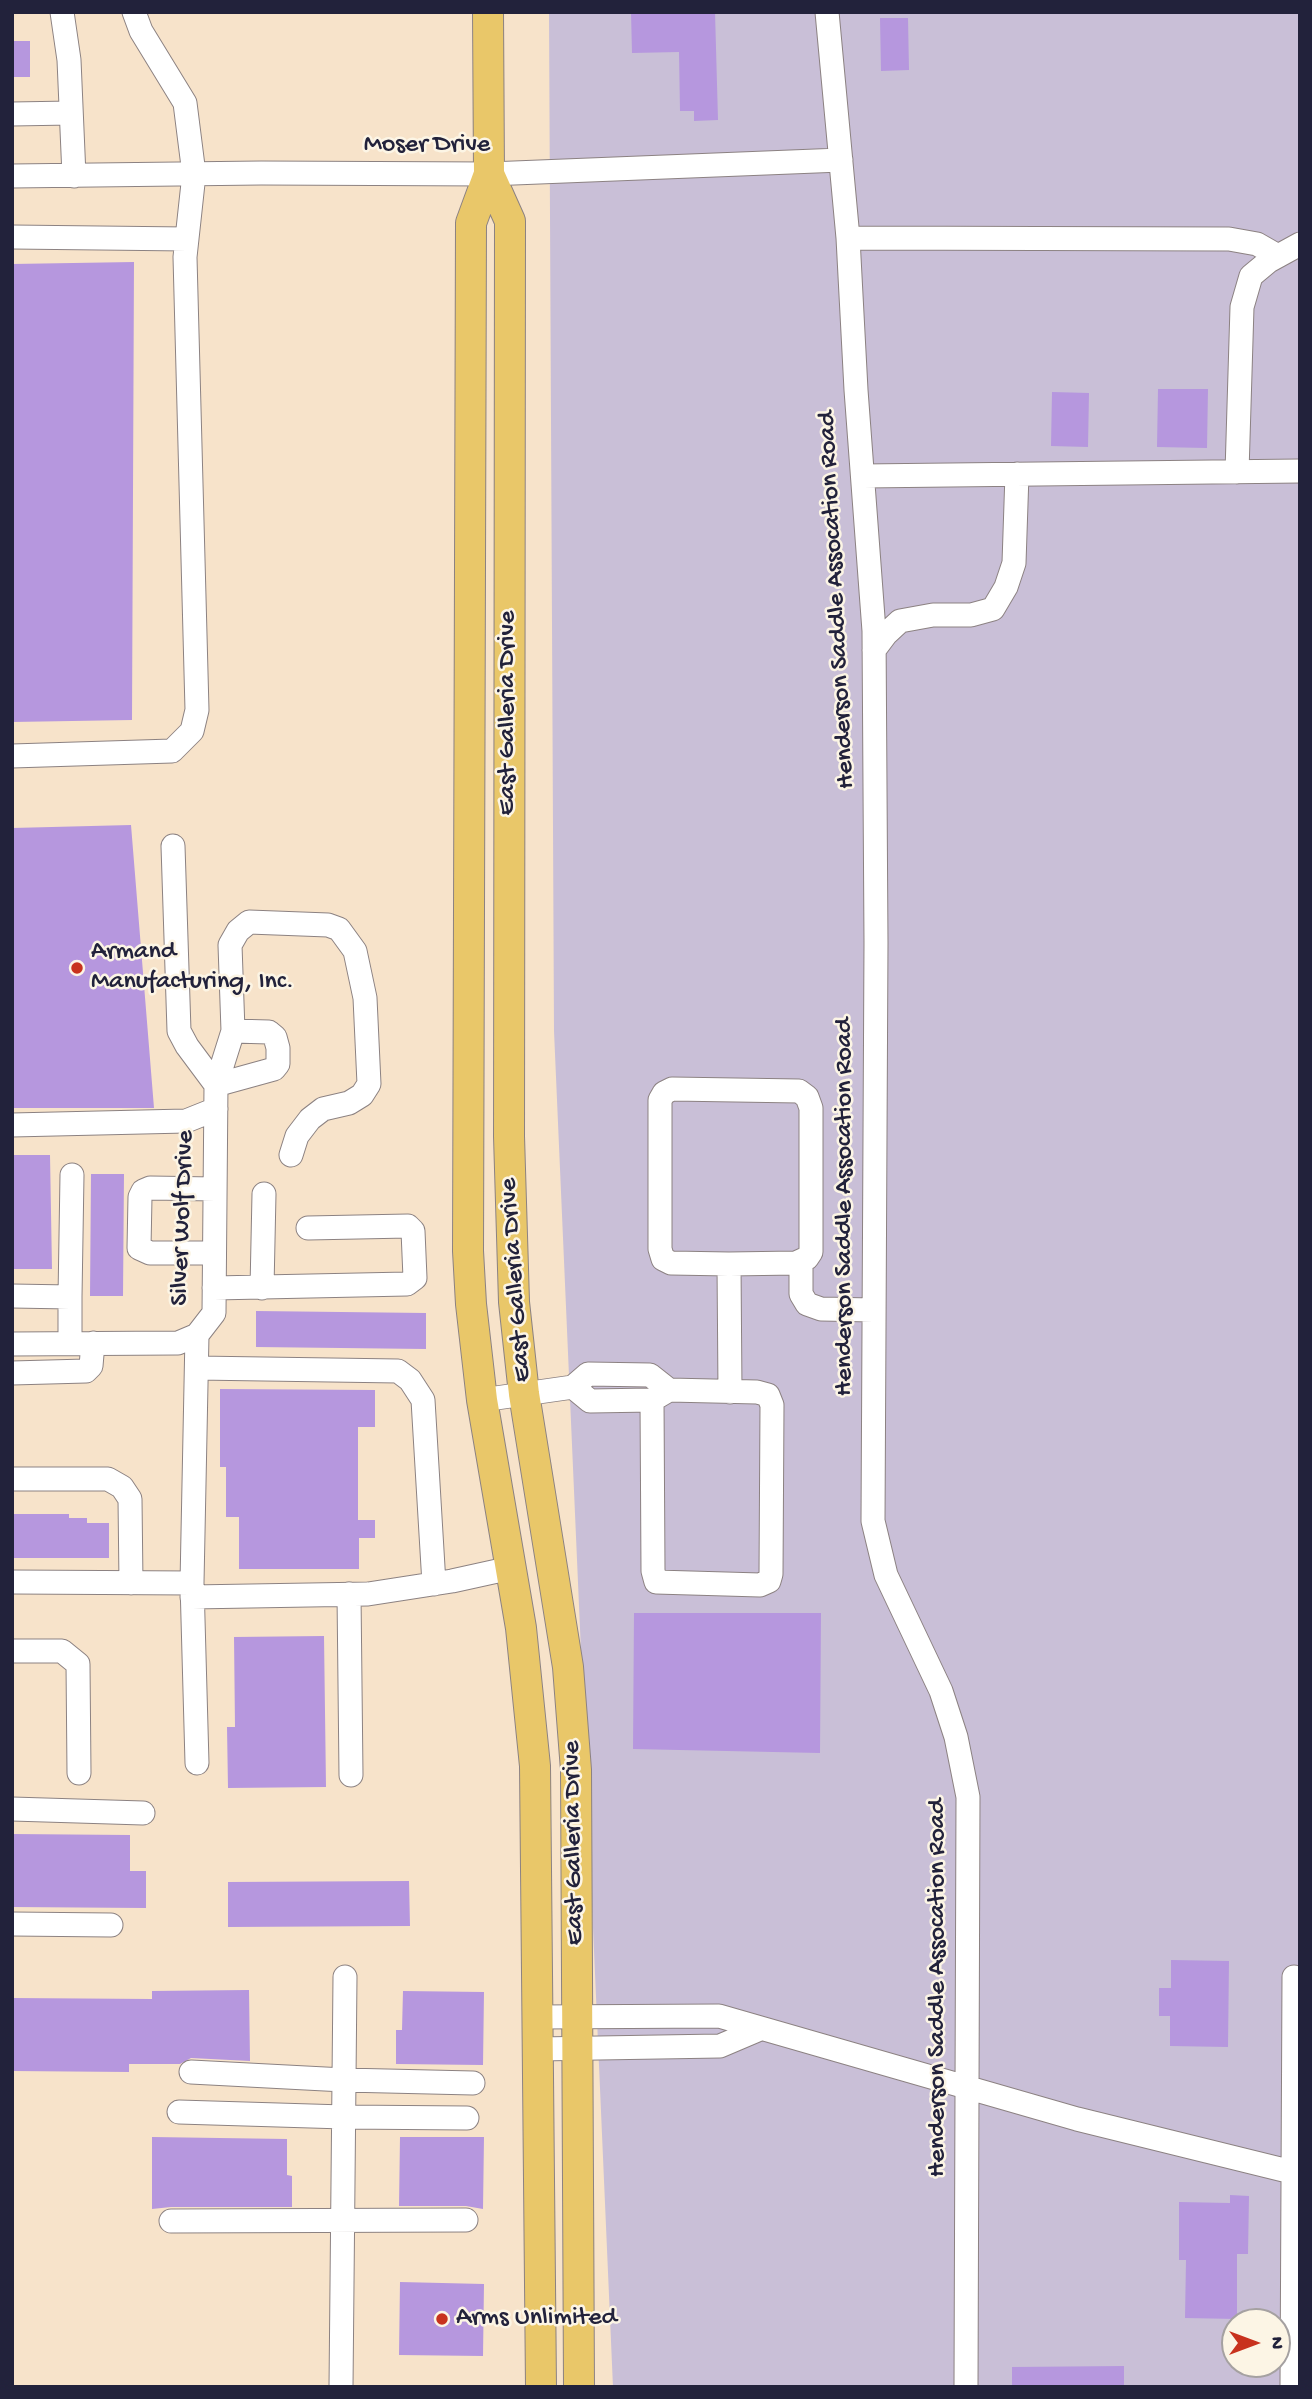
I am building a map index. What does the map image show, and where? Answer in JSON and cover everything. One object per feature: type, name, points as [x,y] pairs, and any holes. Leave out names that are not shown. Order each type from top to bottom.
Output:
[{"type":"main road","name":"East Galleria Drive","points":[[488,12],[489,174],[471,223],[467,1205],[471,1304],[482,1400],[530,1696],[535,1766],[541,2387]]},
{"type":"main road","name":"East Galleria Drive","points":[[489,174],[510,221],[509,1136],[514,1302],[524,1394],[560,1607],[576,1770],[579,2387]]},
{"type":"street","points":[[62,12],[69,60],[74,176]]},
{"type":"street","points":[[12,756],[172,751],[191,731],[197,710],[185,257],[194,174],[185,103],[141,31],[134,12]]},
{"type":"street","name":"Henderson Saddle Assocation Road","points":[[827,12],[848,238],[874,650],[876,943],[873,1521],[886,1575],[941,1690],[956,1737],[968,1797],[966,2387]]},
{"type":"street","points":[[12,114],[71,113]]},
{"type":"street","name":"Moser Drive","points":[[12,176],[489,174],[841,160]]},
{"type":"street","points":[[12,237],[187,239]]},
{"type":"street","points":[[848,238],[1229,239],[1257,244],[1278,256]]},
{"type":"street","points":[[1237,472],[1242,307],[1251,276],[1300,244]]},
{"type":"street","points":[[863,476],[1300,471]]},
{"type":"street","points":[[874,650],[900,621],[933,615],[971,615],[993,608],[1006,587],[1014,563],[1017,474]]},
{"type":"street","points":[[173,846],[179,1031],[216,1085],[274,1069],[278,1064],[275,1037],[269,1032],[233,1031]]},
{"type":"street","name":"Silver Wolf Drive","points":[[191,1338],[214,1313],[216,1085],[233,1031],[230,945],[238,931],[249,922],[328,925],[339,929],[355,951],[365,998],[369,1084],[362,1095],[349,1103],[323,1109],[310,1119],[298,1136],[291,1154]]},
{"type":"street","points":[[672,1089],[799,1091],[807,1097],[811,1108],[811,1252],[807,1258],[796,1263],[729,1264],[671,1263],[663,1259],[660,1249],[660,1100],[664,1093],[672,1089]]},
{"type":"street","points":[[12,1125],[186,1121],[216,1109]]},
{"type":"street","points":[[70,1343],[72,1175]]},
{"type":"street","points":[[214,1253],[150,1253],[139,1248],[140,1197],[143,1191],[150,1188],[215,1189]]},
{"type":"street","points":[[262,1288],[264,1194]]},
{"type":"street","points":[[214,1288],[407,1284],[415,1278],[413,1231],[408,1226],[308,1228]]},
{"type":"street","points":[[801,1261],[802,1294],[807,1304],[821,1309],[873,1310]]},
{"type":"street","points":[[729,1264],[730,1392]]},
{"type":"street","points":[[12,1296],[70,1297]]},
{"type":"street","points":[[12,1344],[178,1343],[191,1338],[197,1368],[192,1590],[197,1763]]},
{"type":"street","points":[[12,1373],[86,1371],[91,1366],[93,1343]]},
{"type":"street","points":[[197,1368],[398,1371],[410,1380],[423,1400],[434,1584]]},
{"type":"street","points":[[482,1400],[573,1387],[590,1401],[661,1395],[730,1392],[757,1392],[768,1395],[772,1405],[769,1581],[760,1585],[656,1582],[653,1571],[661,1395]]},
{"type":"street","points":[[12,1479],[108,1479],[122,1487],[130,1499],[131,1583]]},
{"type":"street","points":[[12,1582],[131,1583],[192,1590],[349,1594],[434,1584],[511,1568]]},
{"type":"street","points":[[349,1594],[351,1775]]},
{"type":"street","points":[[12,1651],[62,1651],[78,1664],[79,1773]]},
{"type":"street","points":[[12,1809],[144,1813]]},
{"type":"street","points":[[12,1924],[111,1925]]},
{"type":"street","points":[[341,2387],[345,1977]]},
{"type":"street","points":[[1293,2387],[1297,2174],[1294,1978]]},
{"type":"street","points":[[538,2017],[719,2016],[1077,2119],[1297,2174]]},
{"type":"street","points":[[538,2049],[720,2046],[760,2028]]},
{"type":"street","points":[[191,2072],[344,2080],[473,2082]]},
{"type":"street","points":[[178,2112],[467,2118]]},
{"type":"street","points":[[171,2221],[466,2220]]},
{"type":"shaded area","points":[[549,12],[1300,12],[1300,2387],[613,2387],[554,1031]]},
{"type":"building","points":[[631,12],[715,12],[718,120],[694,121],[694,111],[680,111],[679,52],[632,53]]},
{"type":"building","points":[[880,18],[908,18],[909,70],[881,71]]},
{"type":"building","points":[[12,41],[30,41],[30,77],[12,77]]},
{"type":"building","points":[[134,262],[132,720],[12,722],[12,264]]},
{"type":"building","points":[[1158,389],[1208,389],[1207,448],[1157,447]]},
{"type":"building","points":[[1052,392],[1089,393],[1088,447],[1051,446]]},
{"type":"building","name":"Armand Manufacturing, Inc.","points":[[131,825],[154,1108],[12,1108],[12,828]]},
{"type":"building","points":[[12,1155],[50,1155],[52,1269],[12,1269]]},
{"type":"building","points":[[91,1174],[124,1174],[123,1296],[90,1296]]},
{"type":"building","points":[[256,1311],[426,1313],[426,1349],[256,1347]]},
{"type":"building","points":[[220,1389],[375,1390],[375,1427],[358,1427],[358,1520],[375,1520],[375,1538],[359,1538],[359,1569],[239,1569],[239,1517],[226,1517],[226,1467],[220,1467]]},
{"type":"building","points":[[12,1514],[69,1514],[69,1518],[87,1518],[87,1523],[109,1523],[109,1558],[12,1558]]},
{"type":"building","points":[[634,1613],[821,1613],[820,1753],[633,1749]]},
{"type":"building","points":[[324,1636],[326,1787],[228,1788],[227,1727],[235,1727],[234,1637]]},
{"type":"building","points":[[12,1834],[130,1835],[130,1871],[146,1871],[146,1908],[12,1907]]},
{"type":"building","points":[[409,1881],[410,1926],[228,1927],[228,1882]]},
{"type":"building","points":[[1171,1960],[1229,1961],[1228,2047],[1170,2046],[1170,2016],[1159,2016],[1159,1988],[1171,1988]]},
{"type":"building","points":[[249,1990],[250,2061],[191,2058],[180,2064],[129,2064],[129,2072],[12,2071],[12,1998],[152,1999],[152,1991]]},
{"type":"building","points":[[403,1991],[484,1992],[483,2065],[396,2064],[396,2030],[402,2030]]},
{"type":"building","points":[[152,2137],[287,2139],[287,2175],[292,2176],[292,2207],[152,2209]]},
{"type":"building","points":[[400,2137],[484,2137],[483,2209],[466,2206],[399,2206]]},
{"type":"building","points":[[1230,2195],[1249,2196],[1248,2254],[1237,2254],[1237,2308],[1221,2308],[1221,2319],[1185,2318],[1186,2260],[1179,2260],[1179,2202],[1230,2203]]},
{"type":"building","name":"Arms Unlimited","points":[[400,2282],[484,2284],[483,2356],[399,2355]]},
{"type":"building","points":[[1124,2366],[1124,2387],[1012,2387],[1012,2367]]},
{"type":"place","name":"Armand Manufacturing, Inc.","points":[[77,968]]},
{"type":"place","name":"Arms Unlimited","points":[[442,2319]]}]
